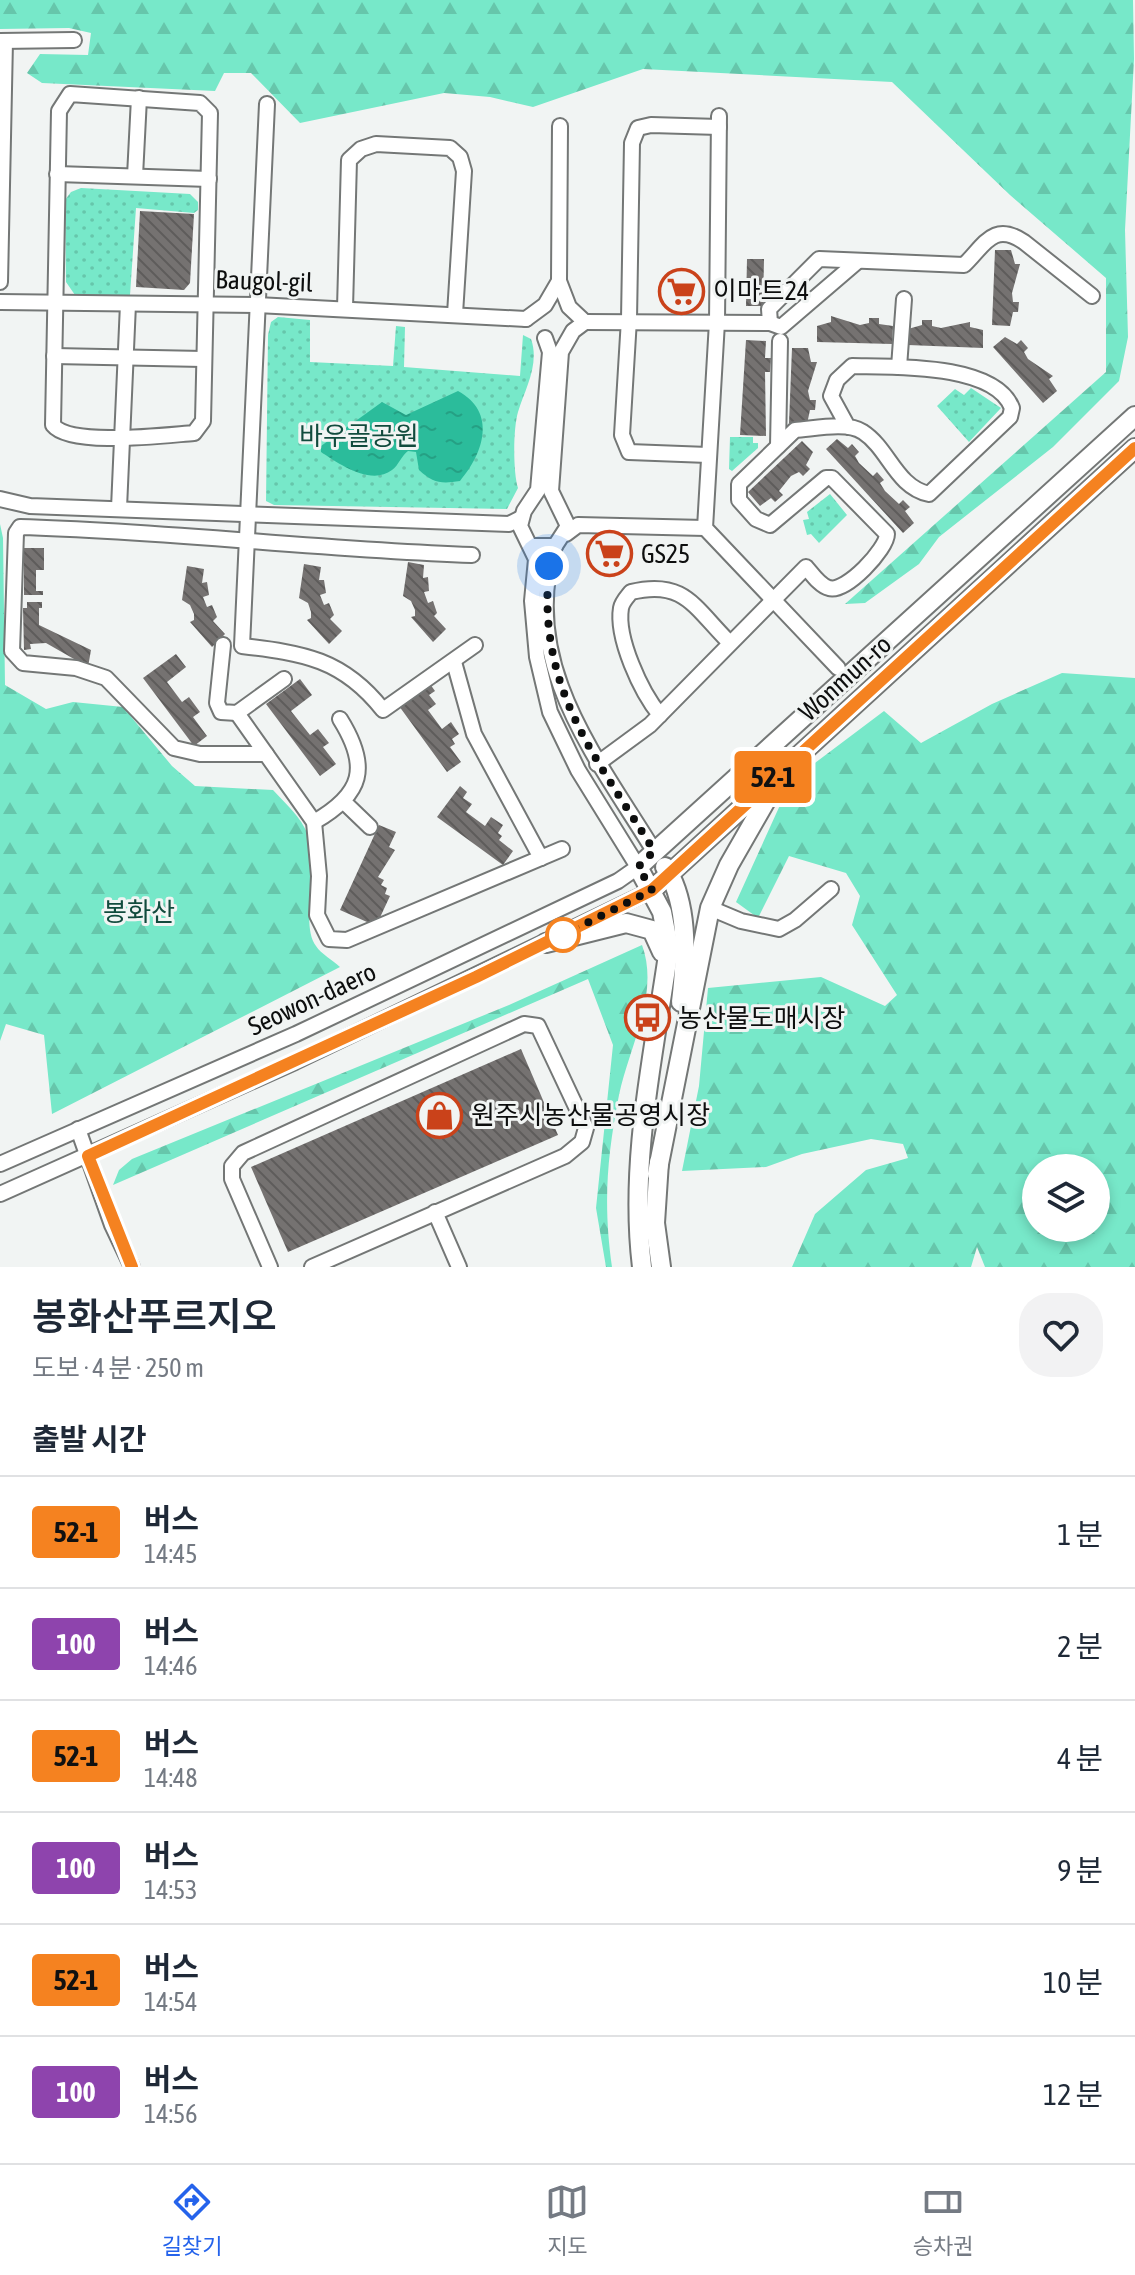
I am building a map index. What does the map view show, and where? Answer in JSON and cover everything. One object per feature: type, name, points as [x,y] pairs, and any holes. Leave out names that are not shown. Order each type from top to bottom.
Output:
[{"type":"main road","name":"Wonmun-ro","points":[[638,867],[1135,416]]},
{"type":"main road","name":"Wonmun-ro","points":[[652,890],[787,763],[1135,448]]},
{"type":"main road","points":[[657,1174],[710,908],[729,865],[787,763]]},
{"type":"main road","points":[[654,851],[670,874],[685,955],[657,1174],[655,1223],[661,1267]]},
{"type":"main road","points":[[638,867],[662,912],[669,948],[637,1171],[637,1222],[642,1267]]},
{"type":"main road","points":[[546,943],[635,923],[652,930],[661,945],[664,982]]},
{"type":"street","points":[[0,282],[3,41],[74,40]]},
{"type":"street","points":[[70,94],[139,98],[200,103],[212,119],[209,179],[200,233],[203,421],[194,433],[124,438],[70,435],[56,430],[51,415],[59,111],[65,97],[70,94]]},
{"type":"street","points":[[135,176],[139,98]]},
{"type":"street","points":[[267,104],[242,646],[298,652],[332,664],[369,691],[383,710],[475,645]]},
{"type":"street","points":[[708,455],[629,452],[623,444],[632,143],[638,128],[651,125],[719,122],[717,322],[705,528],[838,668]]},
{"type":"street","points":[[560,126],[559,281],[573,322],[561,352],[551,491],[572,530]]},
{"type":"street","points":[[345,308],[349,160],[361,149],[376,144],[450,148],[460,157],[464,171],[455,314]]},
{"type":"street","points":[[57,174],[209,179]]},
{"type":"street","points":[[770,323],[769,309],[819,259],[964,265],[985,241],[1000,234],[1013,235],[1092,296]]},
{"type":"street","points":[[819,259],[835,261],[838,279]]},
{"type":"street","points":[[573,322],[629,319],[770,323],[781,327],[858,261]]},
{"type":"street","points":[[559,281],[542,308],[536,329],[550,352],[536,498],[520,516],[521,534],[532,546],[535,569],[532,601],[537,657],[550,712],[578,770],[638,867]]},
{"type":"street","points":[[145,288],[145,304]]},
{"type":"street","points":[[899,367],[904,299]]},
{"type":"street","name":"Baugol-gil","points":[[0,302],[203,303],[455,314],[536,329],[557,341],[573,322]]},
{"type":"street","points":[[542,308],[557,302],[573,322]]},
{"type":"street","points":[[119,508],[128,304]]},
{"type":"street","points":[[778,446],[780,341]]},
{"type":"street","points":[[54,356],[203,359]]},
{"type":"street","points":[[597,764],[660,715],[770,599],[806,567],[826,588],[844,586],[883,549],[887,534],[832,478],[826,478],[770,525],[756,519],[739,500],[739,484],[795,430],[848,427],[862,431],[913,490],[929,494],[1010,417],[1009,400],[1000,391],[952,371],[852,366],[837,380],[831,396],[848,427]]},
{"type":"street","points":[[0,499],[14,505],[250,515],[520,516],[544,501],[561,509]]},
{"type":"street","points":[[266,754],[200,754],[174,748],[106,678],[76,668],[23,663],[12,651],[16,533],[20,527],[249,538],[372,551],[472,555]]},
{"type":"street","points":[[654,851],[597,764],[570,714],[554,661],[547,590],[555,546],[572,530],[705,528]]},
{"type":"street","points":[[532,546],[555,546]]},
{"type":"street","points":[[660,715],[644,696],[623,629],[621,606],[631,592],[658,585],[678,591],[729,642]]},
{"type":"street","points":[[223,645],[217,703],[221,712],[237,713],[284,679]]},
{"type":"street","points":[[454,662],[474,734],[541,858]]},
{"type":"street","points":[[237,713],[314,822],[319,876],[317,915],[329,939],[347,940],[562,849]]},
{"type":"street","points":[[314,822],[344,802],[359,770],[358,753],[340,719]]},
{"type":"street","points":[[344,802],[370,827]]},
{"type":"street","name":"Seowon-daero","points":[[0,1164],[296,1034],[618,881],[638,867]]},
{"type":"street","points":[[710,908],[741,921],[779,929],[831,889]]},
{"type":"street","name":"Seowon-daero","points":[[0,1194],[546,943],[652,890]]},
{"type":"street","points":[[270,1267],[232,1179],[232,1166],[243,1153],[524,1024],[538,1026],[586,1128],[582,1142],[565,1156],[312,1267]]},
{"type":"street","points":[[78,1129],[132,1267]]},
{"type":"street","points":[[435,1212],[459,1267]]},
{"type":"green space","points":[[0,0],[1133,0],[1134,59],[1125,230],[1128,337],[1119,381],[1053,447],[939,537],[919,564],[865,603],[845,604],[1106,372],[1106,278],[1010,195],[892,82],[643,69],[533,107],[490,97],[444,93],[300,123],[251,73],[224,73],[215,91],[42,83],[27,73],[40,54],[88,55],[91,33],[69,28],[0,29]]},
{"type":"green space","points":[[81,188],[190,194],[198,202],[198,210],[194,213],[136,208],[130,295],[75,295],[66,282],[65,200],[71,192]]},
{"type":"green space","name":"바우골공원","points":[[278,317],[310,320],[310,362],[393,366],[396,326],[405,327],[404,367],[520,376],[523,335],[531,339],[533,367],[515,429],[514,461],[518,488],[507,509],[274,505],[266,501],[268,335],[271,322]]},
{"type":"green space","points":[[971,388],[1001,408],[969,442],[937,406],[955,389],[964,395]]},
{"type":"green space","points":[[730,437],[753,437],[753,443],[758,443],[758,448],[732,471],[729,469]]},
{"type":"green space","points":[[830,494],[847,515],[819,543],[811,534],[807,535],[803,520],[809,519],[807,512]]},
{"type":"green space","name":"봉화산","points":[[0,524],[3,538],[5,685],[46,709],[73,702],[123,707],[172,766],[195,786],[273,790],[308,835],[312,862],[311,936],[318,949],[340,967],[52,1114],[44,1035],[6,1024],[0,1041]]},
{"type":"green space","points":[[1062,673],[1135,678],[1135,1267],[985,1267],[977,1247],[971,1267],[792,1267],[815,1214],[866,1170],[908,1158],[903,1144],[871,1139],[802,1154],[766,1167],[682,1171],[699,1086],[708,988],[821,977],[885,1006],[897,995],[852,925],[860,896],[846,873],[789,856],[758,918],[736,902],[791,781],[884,711],[921,743],[992,704]]},
{"type":"green space","points":[[642,945],[647,964],[645,1001],[619,1095],[609,1160],[607,1201],[612,1267],[606,1267],[596,1208],[613,1045],[588,979],[113,1185],[119,1170],[132,1159],[509,1005]]},
{"type":"water","points":[[458,391],[478,410],[483,433],[475,458],[460,481],[442,482],[429,478],[419,470],[416,452],[408,451],[392,470],[375,476],[355,472],[321,452],[321,446],[382,402],[406,415]]},
{"type":"building","points":[[140,211],[194,214],[190,283],[184,290],[136,287]]},
{"type":"building","points":[[995,250],[1011,250],[1015,264],[1020,264],[1012,293],[1013,302],[1019,302],[1018,312],[1013,312],[1010,326],[992,325]]},
{"type":"building","points":[[747,259],[764,259],[763,306],[746,306]]},
{"type":"building","points":[[831,316],[860,325],[869,323],[869,318],[879,318],[879,324],[893,326],[892,344],[817,342],[817,326],[831,322]]},
{"type":"building","points":[[922,320],[932,320],[932,326],[941,328],[970,322],[970,327],[983,330],[983,348],[908,345],[908,329],[922,325]]},
{"type":"building","points":[[1005,337],[1017,344],[1021,340],[1028,348],[1024,352],[1028,359],[1053,376],[1049,379],[1057,391],[1043,403],[993,347]]},
{"type":"building","points":[[746,340],[766,341],[765,358],[771,358],[770,372],[765,372],[766,436],[740,435]]},
{"type":"building","points":[[792,348],[808,348],[811,362],[817,362],[808,391],[810,400],[816,400],[815,410],[810,410],[807,424],[789,423]]},
{"type":"building","points":[[837,439],[848,448],[852,444],[859,452],[855,456],[859,463],[873,476],[877,472],[884,480],[880,483],[885,491],[899,504],[903,500],[910,507],[905,511],[914,523],[903,533],[826,449]]},
{"type":"building","points":[[802,441],[813,452],[806,465],[810,469],[803,476],[799,472],[791,476],[779,491],[783,495],[775,502],[771,498],[760,506],[748,492]]},
{"type":"building","points":[[24,548],[44,548],[44,570],[36,570],[36,591],[43,591],[43,595],[24,595]]},
{"type":"building","points":[[408,562],[424,565],[423,578],[428,577],[429,591],[424,592],[428,603],[433,601],[437,613],[434,616],[446,629],[433,642],[411,617],[415,616],[415,610],[411,601],[403,596]]},
{"type":"building","points":[[304,564],[321,567],[319,580],[324,580],[326,593],[320,595],[324,605],[329,603],[334,615],[330,619],[342,631],[329,644],[307,620],[311,618],[308,603],[299,598]]},
{"type":"building","points":[[187,566],[204,569],[202,583],[207,582],[209,595],[203,597],[207,607],[212,605],[217,617],[213,621],[225,634],[212,647],[190,622],[194,620],[194,614],[190,605],[182,600]]},
{"type":"building","points":[[27,602],[42,602],[39,625],[91,650],[88,667],[46,643],[30,644],[31,649],[24,650],[23,608],[27,608]]},
{"type":"building","points":[[176,654],[186,667],[167,682],[182,702],[189,697],[200,712],[193,717],[207,736],[194,746],[143,678]]},
{"type":"building","points":[[300,679],[312,695],[291,711],[310,735],[318,729],[329,743],[323,747],[336,764],[320,776],[266,704]]},
{"type":"building","points":[[430,684],[435,691],[429,695],[436,704],[428,710],[442,729],[451,722],[459,734],[452,739],[455,744],[450,747],[461,762],[447,772],[399,706]]},
{"type":"building","points":[[460,786],[467,792],[463,798],[472,804],[466,812],[485,826],[491,817],[503,825],[498,833],[502,836],[499,840],[513,851],[503,865],[437,817]]},
{"type":"building","points":[[379,825],[396,832],[389,847],[395,850],[378,877],[384,880],[381,885],[387,888],[385,894],[390,896],[376,926],[340,910]]},
{"type":"building","points":[[521,1049],[558,1135],[288,1252],[251,1167]]},
{"type":"bus line","name":"52-1","points":[[132,1267],[112,1225],[88,1156],[476,977],[652,890],[787,763],[877,685],[1135,448]]},
{"type":"place","name":"이마트24","points":[[682,291]]},
{"type":"place","name":"GS25","points":[[610,554]]},
{"type":"place","name":"농산물도매시장","points":[[647,1018]]},
{"type":"place","name":"원주시농산물공영시장","points":[[440,1115]]},
{"type":"route","points":[[549,566],[547,590],[554,661],[570,714],[594,759],[654,851],[638,867],[652,890],[563,935]]}]
